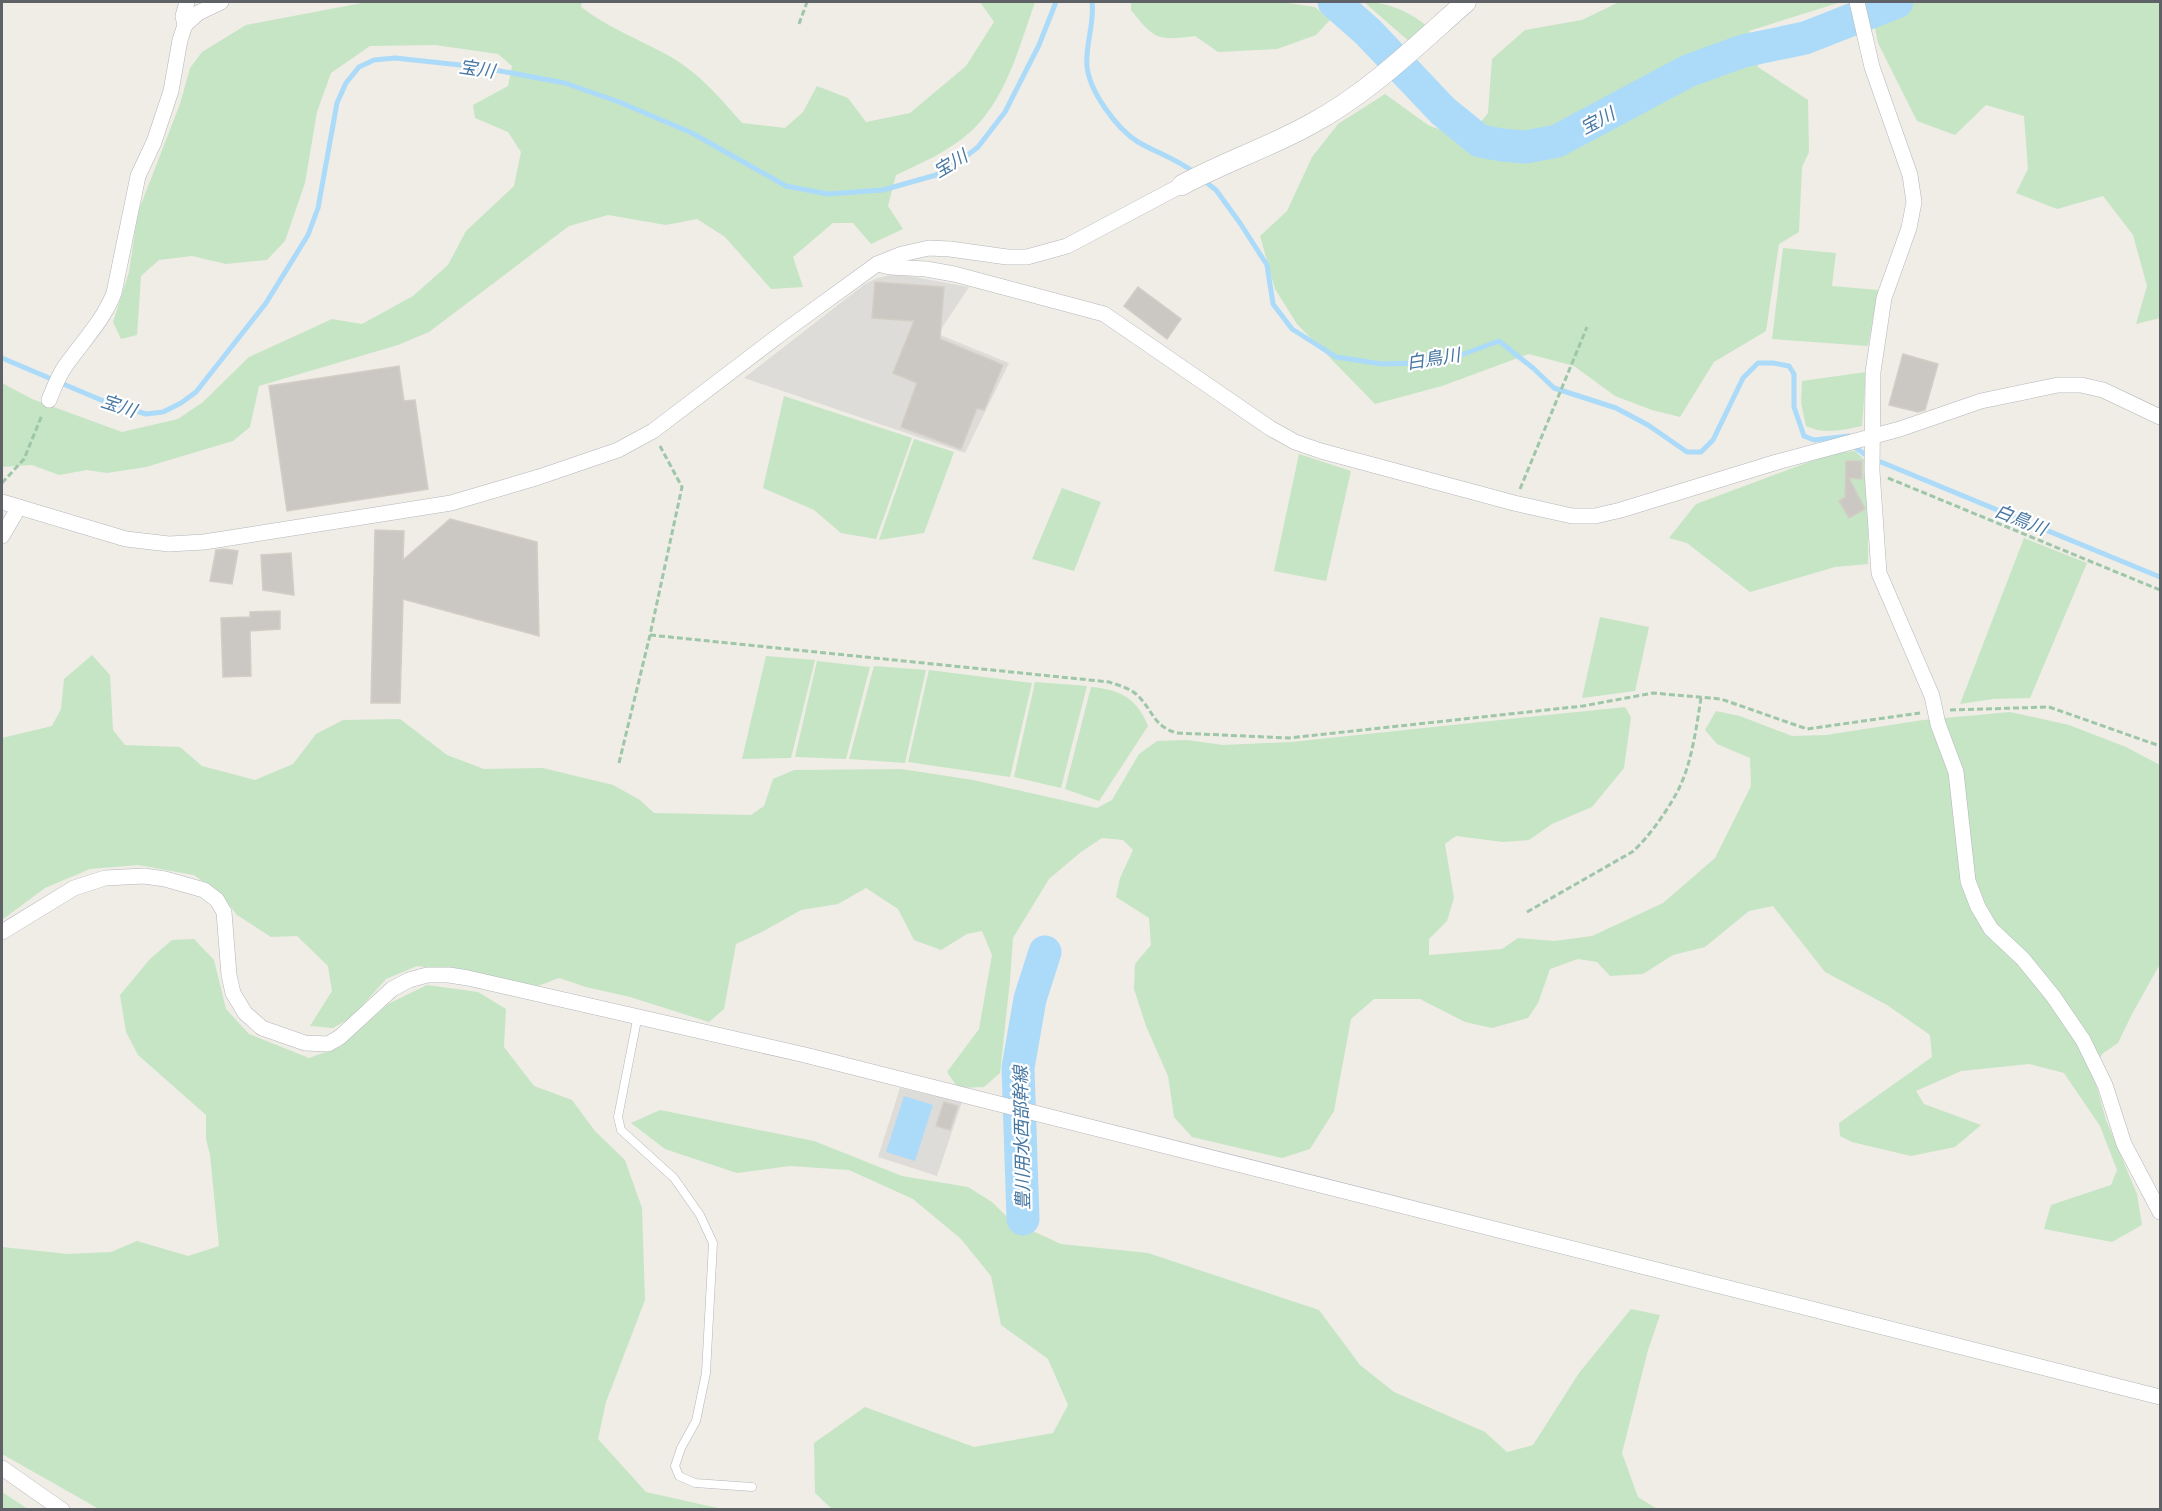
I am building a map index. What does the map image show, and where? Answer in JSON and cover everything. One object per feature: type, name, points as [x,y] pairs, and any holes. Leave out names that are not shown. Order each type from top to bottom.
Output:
[{"type":"street","points":[[185,25],[183,16],[187,2]]},
{"type":"street","points":[[49,400],[60,375],[99,323],[114,293],[138,176],[171,91],[185,25],[198,13],[221,2]]},
{"type":"street","points":[[2,502],[126,539],[169,544],[204,542],[451,504],[539,477],[618,450],[653,431],[877,264],[902,254],[929,248],[1007,257],[1027,257],[1048,253],[1067,246],[1205,173],[1311,125],[1344,104],[1385,72],[1466,2]]},
{"type":"street","points":[[1857,2],[1872,67],[1910,175],[1914,202],[1909,228],[1884,298],[1873,372],[1872,471],[1879,573],[1932,696],[1956,772],[1968,881],[1978,907],[1991,929],[2023,959],[2053,996],[2083,1040],[2105,1085],[2124,1144],[2160,1212]]},
{"type":"street","points":[[877,264],[954,274],[1104,314],[1270,428],[1295,442],[1514,503],[1572,516],[1595,516],[1872,437],[1981,401],[2058,385],[2081,385],[2103,390],[2160,417]]},
{"type":"street","points":[[2,536],[19,507]]},
{"type":"street","points":[[2,932],[74,888],[105,878],[144,876],[165,879],[204,890],[217,900],[224,912],[232,993],[245,1013],[262,1028],[304,1043],[328,1044],[340,1037],[392,989],[408,980],[427,975],[468,978],[805,1055],[2160,1397]]},
{"type":"street","points":[[2,1468],[62,1509]]},
{"type":"lane","points":[[638,1015],[618,1117],[621,1130],[674,1178],[700,1215],[713,1243],[706,1373],[696,1422],[681,1448],[675,1466],[679,1476],[694,1483],[752,1487]]},
{"type":"path","points":[[799,24],[807,2]]},
{"type":"path","points":[[1514,503],[1587,327]]},
{"type":"path","points":[[2,483],[24,459],[49,400]]},
{"type":"path","points":[[619,763],[682,487],[653,431]]},
{"type":"path","points":[[1872,471],[2160,590]]},
{"type":"path","points":[[650,635],[1109,682],[1124,687],[1136,695],[1154,720],[1165,730],[1177,733],[1289,738],[1583,706],[1653,693],[1721,699],[1807,729],[1935,711],[2049,707],[2160,746]]},
{"type":"path","points":[[1527,912],[1632,852],[1645,841],[1682,784],[1701,698]]},
{"type":"shaded area","points":[[891,275],[969,287],[938,334],[1009,363],[965,453],[744,378],[865,284]]},
{"type":"shaded area","points":[[900,1088],[962,1102],[937,1176],[878,1157]]},
{"type":"green space","points":[[367,2],[582,2],[581,7],[592,15],[681,63],[709,87],[742,123],[785,128],[803,112],[817,86],[848,98],[866,122],[910,113],[966,66],[994,22],[980,2],[1035,2],[1010,72],[993,105],[982,120],[953,146],[896,175],[888,206],[903,229],[871,244],[853,223],[833,223],[793,257],[803,287],[771,289],[725,237],[697,219],[666,225],[608,215],[569,226],[429,332],[398,345],[259,386],[250,427],[233,441],[146,467],[107,473],[87,470],[59,475],[32,465],[2,467],[2,383],[32,399],[122,432],[178,419],[203,402],[249,357],[332,319],[362,324],[413,296],[448,265],[466,231],[514,186],[521,152],[508,132],[475,118],[473,105],[508,86],[512,66],[498,54],[435,45],[370,46],[331,73],[317,112],[305,183],[285,241],[267,260],[226,264],[192,256],[159,260],[141,276],[137,335],[121,339],[113,322],[129,272],[138,212],[180,104],[190,68],[202,52],[246,25]]},
{"type":"green space","points":[[1131,2],[1281,2],[1315,7],[1330,20],[1316,35],[1277,49],[1218,52],[1195,36],[1164,38],[1157,36],[1145,27],[1131,10]]},
{"type":"green space","points":[[1364,2],[1399,9],[1415,17],[1429,28],[1411,43]]},
{"type":"green space","points":[[1619,2],[1841,2],[1749,31],[1758,67],[1808,100],[1809,152],[1802,167],[1799,232],[1779,244],[1766,331],[1714,362],[1680,417],[1652,410],[1615,396],[1574,366],[1529,354],[1442,386],[1375,404],[1297,324],[1275,289],[1260,236],[1287,211],[1312,157],[1338,124],[1385,94],[1428,125],[1467,140],[1488,113],[1492,59],[1525,30],[1582,20]]},
{"type":"green space","points":[[1870,2],[2160,2],[2160,318],[2136,324],[2147,286],[2133,235],[2103,196],[2057,209],[2016,193],[2028,169],[2024,116],[1986,105],[1955,135],[1917,121],[1878,43]]},
{"type":"green space","points":[[1783,248],[1836,253],[1832,286],[1878,290],[1868,346],[1772,339]]},
{"type":"green space","points":[[1866,372],[1862,426],[1827,431],[1806,426],[1801,403],[1802,381]]},
{"type":"green space","points":[[784,396],[912,438],[876,539],[841,533],[814,510],[763,488]]},
{"type":"green space","points":[[914,439],[954,452],[924,533],[879,540]]},
{"type":"green space","points":[[1855,451],[1868,463],[1868,564],[1835,567],[1750,592],[1687,543],[1669,538],[1696,504],[1833,453]]},
{"type":"green space","points":[[1299,454],[1351,471],[1326,581],[1274,571]]},
{"type":"green space","points":[[1062,488],[1101,502],[1074,571],[1032,559]]},
{"type":"green space","points":[[2024,538],[2087,563],[2030,698],[1993,699],[1960,704]]},
{"type":"green space","points":[[1600,617],[1649,627],[1635,691],[1582,698]]},
{"type":"green space","points":[[92,655],[110,675],[113,730],[125,745],[180,747],[202,766],[255,780],[293,764],[316,734],[343,720],[400,719],[447,755],[484,769],[543,768],[613,785],[640,800],[654,813],[751,815],[764,806],[773,779],[794,770],[901,769],[973,780],[1097,808],[1112,800],[1139,754],[1157,741],[1187,740],[1223,745],[1291,742],[1625,707],[1631,717],[1624,768],[1592,807],[1552,824],[1529,840],[1503,842],[1456,836],[1445,844],[1454,898],[1447,921],[1429,939],[1429,955],[1502,949],[1518,938],[1554,941],[1592,936],[1663,903],[1715,858],[1751,786],[1750,758],[1717,744],[1705,730],[1716,711],[1740,716],[1792,736],[1826,735],[1923,720],[2010,712],[2069,725],[2126,747],[2160,765],[2160,964],[2118,1043],[2102,1054],[2093,1073],[2106,1120],[2137,1194],[2142,1225],[2112,1242],[2044,1229],[2051,1205],[2111,1185],[2117,1170],[2100,1126],[2064,1073],[2029,1064],[1961,1071],[1916,1091],[1924,1104],[1981,1125],[1955,1147],[1911,1156],[1852,1142],[1840,1136],[1839,1123],[1932,1057],[1930,1035],[1887,1005],[1825,972],[1773,906],[1749,911],[1705,947],[1673,955],[1643,974],[1610,976],[1597,962],[1578,959],[1550,969],[1538,1003],[1528,1018],[1492,1028],[1465,1022],[1420,999],[1374,999],[1351,1019],[1334,1111],[1310,1149],[1282,1158],[1192,1137],[1174,1117],[1168,1076],[1146,1026],[1134,989],[1135,964],[1151,945],[1149,918],[1116,897],[1120,878],[1133,850],[1123,840],[1102,838],[1049,879],[1013,938],[1000,1073],[984,1087],[958,1088],[947,1072],[979,1029],[992,955],[982,931],[967,934],[941,950],[914,940],[898,909],[866,888],[838,904],[801,910],[736,944],[724,1009],[709,1022],[559,978],[538,986],[475,973],[417,966],[386,979],[352,1017],[333,1028],[310,1026],[332,991],[328,966],[297,936],[271,937],[237,915],[221,895],[194,875],[138,865],[90,869],[45,888],[2,920],[2,738],[52,726],[61,709],[64,679]]},
{"type":"green space","points":[[766,656],[815,660],[791,758],[742,759]]},
{"type":"green space","points":[[817,661],[870,667],[846,759],[795,757]]},
{"type":"green space","points":[[874,666],[926,670],[905,763],[849,759]]},
{"type":"green space","points":[[929,670],[1032,683],[1010,777],[908,762]]},
{"type":"green space","points":[[1035,682],[1087,686],[1061,788],[1014,777]]},
{"type":"green space","points":[[1091,687],[1110,690],[1126,697],[1138,708],[1148,726],[1099,801],[1065,789]]},
{"type":"green space","points":[[194,939],[214,960],[226,1009],[249,1034],[309,1058],[340,1047],[388,1004],[427,985],[478,992],[506,1009],[504,1047],[534,1086],[572,1100],[595,1131],[625,1160],[642,1208],[645,1300],[606,1402],[598,1439],[646,1492],[722,1509],[99,1509],[2,1454],[2,1247],[68,1254],[111,1252],[137,1241],[188,1256],[219,1246],[210,1155],[206,1139],[206,1115],[138,1055],[126,1032],[120,995],[150,959],[172,940]]},
{"type":"green space","points":[[660,1110],[814,1141],[902,1176],[968,1187],[992,1202],[1011,1221],[1061,1244],[1148,1253],[1319,1310],[1360,1365],[1394,1392],[1485,1432],[1507,1452],[1533,1445],[1579,1373],[1631,1309],[1660,1315],[1648,1350],[1622,1453],[1638,1497],[1657,1509],[832,1509],[815,1493],[814,1443],[865,1407],[974,1447],[1053,1433],[1068,1405],[1048,1359],[1001,1325],[991,1276],[961,1239],[913,1199],[849,1170],[790,1166],[737,1173],[665,1149],[631,1123]]},
{"type":"green space","points":[[2,1492],[28,1509],[2,1509]]},
{"type":"water","points":[[904,1096],[933,1105],[915,1161],[886,1152]]},
{"type":"building","points":[[875,282],[944,287],[940,339],[1003,365],[984,410],[977,408],[961,449],[901,427],[917,383],[893,373],[914,321],[872,318]]},
{"type":"building","points":[[1138,287],[1181,319],[1167,339],[1124,306]]},
{"type":"building","points":[[1903,354],[1938,364],[1925,410],[1918,412],[1889,405]]},
{"type":"building","points":[[399,366],[404,401],[415,400],[428,489],[287,511],[269,386]]},
{"type":"building","points":[[1846,461],[1862,461],[1862,479],[1849,478],[1865,509],[1849,518],[1839,501],[1845,497]]},
{"type":"building","points":[[450,519],[537,542],[539,636],[403,599],[400,703],[371,703],[375,530],[404,531],[403,560]]},
{"type":"building","points":[[216,550],[238,551],[232,584],[210,581]]},
{"type":"building","points":[[291,553],[294,595],[263,590],[261,555]]},
{"type":"building","points":[[280,611],[280,629],[250,631],[251,676],[223,677],[221,618],[250,617],[250,612]]},
{"type":"building","points":[[944,1102],[958,1106],[950,1130],[936,1126]]},
{"type":"waterway","name":"宝川","points":[[2,358],[101,400],[146,414],[163,412],[196,392],[266,303],[308,235],[318,208],[337,103],[346,83],[359,67],[374,60],[395,58],[479,67],[565,83],[619,102],[692,133],[786,186],[828,194],[883,190],[936,175],[959,162],[978,147],[1005,112],[1039,45],[1056,2]]},
{"type":"waterway","name":"白鳥川","points":[[1092,2],[1087,66],[1098,98],[1113,119],[1130,136],[1195,173]]},
{"type":"waterway","name":"宝川","points":[[1334,2],[1368,32],[1443,111],[1480,141],[1526,147],[1557,141],[1688,71],[1743,51],[1805,38],[1897,2]]},
{"type":"waterway","name":"白鳥川","points":[[1202,179],[1216,190],[1267,265],[1273,304],[1292,329],[1336,357],[1382,364],[1418,363],[1458,356],[1499,341],[1554,388],[1616,408],[1648,425],[1687,452],[1701,452],[1713,440],[1743,378],[1758,363],[1773,363],[1789,366],[1794,374],[1794,407],[1804,436],[1814,440],[1849,436]]},
{"type":"waterway","name":"白鳥川","points":[[1856,448],[1867,456]]},
{"type":"waterway","name":"白鳥川","points":[[1881,462],[2160,577]]},
{"type":"waterway","name":"豊川用水西部幹線","points":[[1023,1219],[1018,1068],[1030,999],[1045,952]]}]
